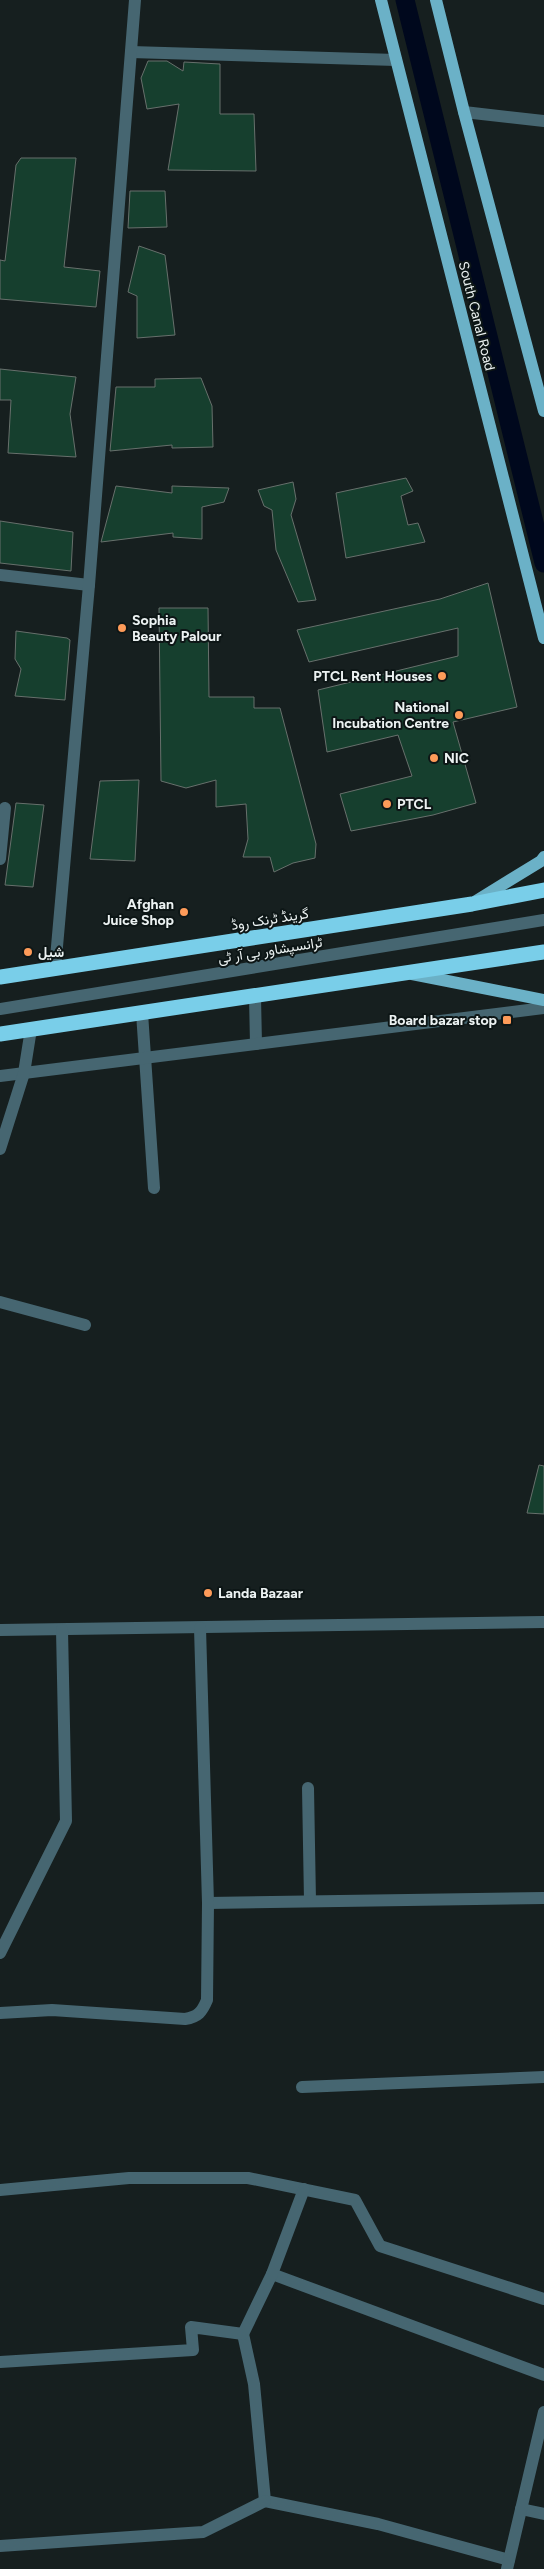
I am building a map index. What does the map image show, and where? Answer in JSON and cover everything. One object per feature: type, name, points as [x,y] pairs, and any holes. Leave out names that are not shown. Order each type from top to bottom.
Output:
[{"type":"highway","name":"گرینڈ ٹرنک روڈ","points":[[0,977],[472,904],[544,890]]},
{"type":"highway","points":[[0,1034],[544,952]]},
{"type":"main road","name":"South Canal Road","points":[[380,0],[544,638]]},
{"type":"main road","points":[[436,0],[544,410]]},
{"type":"main road","points":[[472,904],[541,861],[544,857]]},
{"type":"main road","points":[[411,973],[544,1000]]},
{"type":"street","points":[[55,969],[89,585],[135,0]]},
{"type":"street","points":[[131,52],[396,60]]},
{"type":"street","points":[[464,112],[544,121]]},
{"type":"street","points":[[0,575],[89,585]]},
{"type":"street","points":[[0,859],[5,808]]},
{"type":"street","name":"ٹرانسپشاور بی آر ٹی","points":[[0,1009],[544,920]]},
{"type":"street","points":[[255,997],[256,1044]]},
{"type":"street","points":[[0,1076],[544,1008]]},
{"type":"street","points":[[142,1013],[154,1188]]},
{"type":"street","points":[[0,1149],[24,1073],[31,1029]]},
{"type":"street","points":[[0,1302],[85,1325]]},
{"type":"street","points":[[0,1630],[544,1622]]},
{"type":"street","points":[[0,2013],[52,2010],[185,2019],[198,2016],[207,2000],[208,1903],[200,1628]]},
{"type":"street","points":[[0,1953],[66,1821],[62,1630]]},
{"type":"street","points":[[308,1788],[310,1901]]},
{"type":"street","points":[[208,1903],[544,1898]]},
{"type":"street","points":[[302,2087],[544,2077]]},
{"type":"street","points":[[0,2190],[129,2178],[248,2178],[304,2189],[355,2200],[380,2246],[544,2299]]},
{"type":"street","points":[[265,2501],[254,2384],[243,2334],[272,2274],[304,2189]]},
{"type":"street","points":[[272,2274],[544,2375]]},
{"type":"street","points":[[0,2362],[192,2350],[190,2327],[243,2334]]},
{"type":"street","points":[[0,2546],[203,2532],[265,2501],[378,2524],[508,2564],[544,2412]]},
{"type":"street","points":[[521,2510],[544,2514]]},
{"type":"building","points":[[148,61],[167,61],[183,71],[184,62],[220,64],[220,114],[254,114],[256,171],[168,170],[179,104],[147,109],[141,78]]},
{"type":"building","points":[[21,158],[76,158],[64,267],[100,271],[96,307],[0,299],[0,260],[5,261],[16,165]]},
{"type":"building","points":[[130,191],[165,191],[167,227],[128,228]]},
{"type":"building","points":[[139,246],[165,255],[175,335],[137,338],[137,296],[128,292]]},
{"type":"building","points":[[0,369],[76,377],[70,414],[76,457],[8,453],[11,400],[0,400]]},
{"type":"building","points":[[201,378],[212,406],[213,447],[172,448],[172,445],[110,451],[116,387],[155,387],[155,379]]},
{"type":"building","points":[[406,478],[413,491],[401,496],[408,525],[418,523],[425,542],[346,558],[336,493]]},
{"type":"building","points":[[293,482],[296,499],[291,515],[316,600],[298,602],[276,550],[272,510],[264,506],[258,490]]},
{"type":"building","points":[[116,486],[172,493],[172,486],[229,488],[224,502],[202,507],[202,539],[173,537],[173,533],[101,542]]},
{"type":"building","points":[[0,521],[73,532],[71,571],[0,563]]},
{"type":"building","name":"PTCL Rent Houses","points":[[488,583],[517,707],[453,722],[476,803],[433,815],[351,831],[340,794],[412,776],[398,735],[327,752],[318,690],[458,656],[458,628],[309,662],[297,630],[440,599]]},
{"type":"building","points":[[159,608],[208,608],[209,697],[254,697],[254,708],[280,708],[316,844],[315,858],[293,863],[274,872],[270,857],[243,857],[248,839],[246,804],[216,807],[216,780],[186,788],[161,781]]},
{"type":"building","points":[[16,631],[70,640],[65,700],[15,696],[21,669],[15,659]]},
{"type":"building","points":[[139,780],[135,861],[90,859],[100,781]]},
{"type":"building","points":[[16,803],[44,805],[33,887],[5,885]]},
{"type":"building","points":[[539,1465],[544,1466],[544,1514],[527,1513]]},
{"type":"waterway","points":[[405,0],[544,563]]},
{"type":"place","name":"Sophia Beauty Palour","points":[[122,628]]},
{"type":"place","name":"PTCL Rent Houses","points":[[442,676]]},
{"type":"place","name":"National Incubation Centre","points":[[459,715]]},
{"type":"place","name":"NIC","points":[[434,758]]},
{"type":"place","name":"PTCL","points":[[387,804]]},
{"type":"place","name":"Afghan Juice Shop","points":[[184,912]]},
{"type":"place","name":"شیل","points":[[28,952]]},
{"type":"place","name":"Board bazar stop","points":[[507,1020]]},
{"type":"place","name":"Landa Bazaar","points":[[208,1593]]}]
